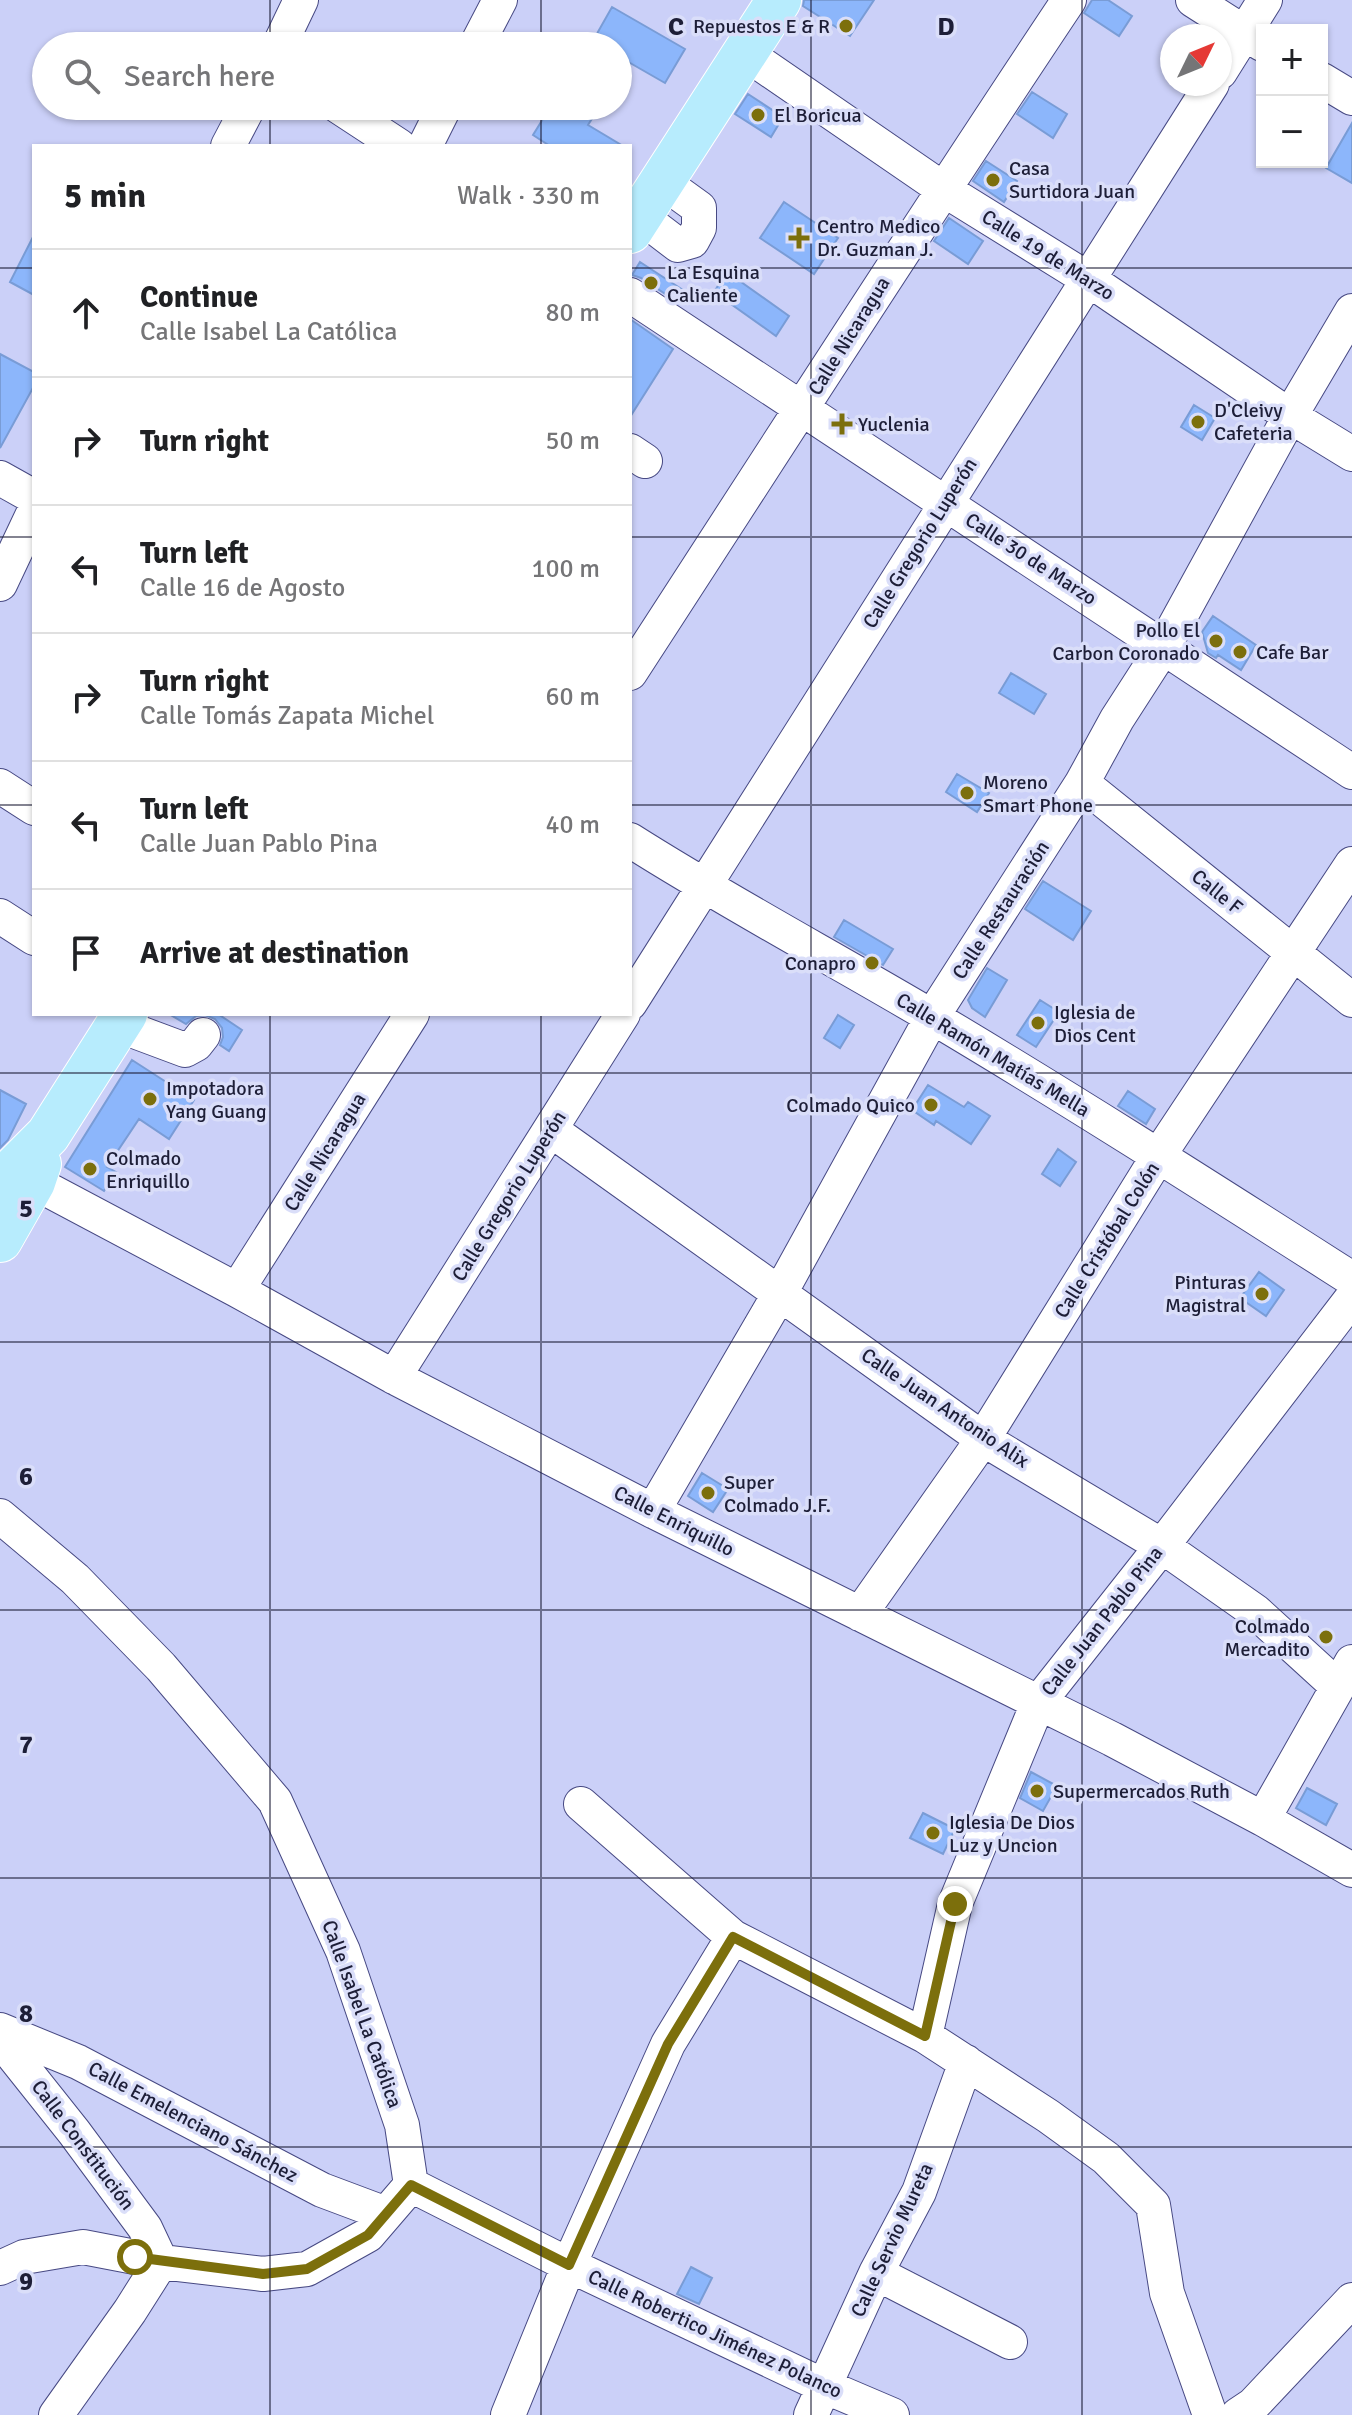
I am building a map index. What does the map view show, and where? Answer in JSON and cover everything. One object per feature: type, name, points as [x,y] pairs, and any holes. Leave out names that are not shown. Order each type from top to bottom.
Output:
[{"type":"main road","points":[[644,209],[779,0]]},
{"type":"main road","points":[[0,1240],[11,1177],[48,1135],[121,1020]]},
{"type":"street","points":[[286,32],[301,0]]},
{"type":"street","points":[[483,32],[500,0]]},
{"type":"street","name":"Calle Nicaragua","points":[[632,670],[1069,0]]},
{"type":"street","points":[[1193,0],[1253,39]]},
{"type":"street","points":[[1232,60],[1253,39],[1265,0]]},
{"type":"street","name":"Calle 19 de Marzo","points":[[745,53],[943,189],[1088,279],[1290,416],[1352,454]]},
{"type":"street","points":[[1328,84],[1352,98]]},
{"type":"street","name":"Calle Gregorio Luperón","points":[[632,1000],[1204,96]]},
{"type":"street","points":[[229,144],[242,120]]},
{"type":"street","points":[[359,120],[396,144]]},
{"type":"street","points":[[426,144],[438,120]]},
{"type":"street","name":"Calle 30 de Marzo","points":[[632,296],[1352,772]]},
{"type":"street","name":"Calle Restauración","points":[[653,1511],[780,1293],[932,1017],[1082,783],[1117,719],[1164,646],[1290,416],[1352,311]]},
{"type":"street","points":[[0,478],[32,496]]},
{"type":"street","points":[[0,584],[32,516]]},
{"type":"street","name":"Calle F","points":[[1082,783],[1352,1000]]},
{"type":"street","points":[[0,786],[32,807]]},
{"type":"street","name":"Calle Ramón Matías Mella","points":[[632,841],[703,886],[932,1017],[1159,1155],[1352,1279]]},
{"type":"street","name":"Calle Cristóbal Colón","points":[[860,1614],[983,1439],[1159,1155],[1352,864]]},
{"type":"street","points":[[0,916],[32,937]]},
{"type":"street","name":"Calle Nicaragua","points":[[237,1290],[411,1016]]},
{"type":"street","name":"Calle Gregorio Luperón","points":[[394,1377],[622,1016]]},
{"type":"street","points":[[121,1020],[185,1050],[196,1044],[203,1035]]},
{"type":"street","name":"Calle Juan Antonio Alix","points":[[551,1130],[983,1439],[1162,1546],[1344,1674]]},
{"type":"street","name":"Calle Enriquillo","points":[[11,1177],[237,1290],[394,1377],[653,1511],[1112,1739],[1352,1870]]},
{"type":"street","name":"Calle Juan Pablo Pina","points":[[925,2036],[955,1904],[1038,1703],[1352,1298]]},
{"type":"street","name":"Calle Isabel La Católica","points":[[0,1516],[75,1579],[161,1667],[275,1801],[343,1951],[402,2125],[411,2185]]},
{"type":"street","points":[[1263,1819],[1344,1674]]},
{"type":"street","points":[[581,1804],[733,1937],[925,2036],[1048,2116],[1106,2158],[1153,2205],[1167,2293],[1210,2415]]},
{"type":"street","points":[[508,2415],[569,2265],[668,2044],[733,1937]]},
{"type":"street","name":"Calle Emelenciano Sánchez","points":[[0,2030],[78,2062],[322,2190],[386,2214]]},
{"type":"street","name":"Calle Constitución","points":[[0,2039],[145,2228],[161,2262]]},
{"type":"street","name":"Calle Servio Mureta","points":[[817,2401],[876,2273],[919,2192],[966,2062]]},
{"type":"street","points":[[0,2268],[24,2257],[83,2247],[161,2262],[263,2274],[307,2269],[368,2235],[411,2185]]},
{"type":"street","name":"Calle Robertico Jiménez Polanco","points":[[411,2185],[569,2265],[817,2401],[888,2414]]},
{"type":"street","points":[[56,2415],[161,2262]]},
{"type":"street","points":[[876,2273],[1010,2342]]},
{"type":"street","points":[[1238,2415],[1253,2405],[1346,2317]]},
{"type":"building","name":"Repuestos E & R","points":[[804,0],[874,0],[850,36],[803,6]]},
{"type":"building","points":[[1092,0],[1108,0],[1132,16],[1119,36],[1084,13]]},
{"type":"building","points":[[612,7],[685,49],[665,83],[632,64],[632,32],[598,32]]},
{"type":"building","points":[[1032,92],[1067,114],[1053,138],[1017,114]]},
{"type":"building","name":"El Boricua","points":[[748,94],[783,117],[771,137],[735,114]]},
{"type":"building","points":[[542,120],[591,120],[588,125],[620,144],[547,144],[533,135]]},
{"type":"building","points":[[1352,123],[1352,183],[1326,168]]},
{"type":"building","name":"Casa Surtidora Juan","points":[[986,161],[1017,181],[1004,202],[973,181]]},
{"type":"building","name":"Centro Medico Dr. Guzman J.","points":[[784,202],[838,238],[814,274],[760,238]]},
{"type":"building","points":[[949,218],[983,241],[968,264],[934,241]]},
{"type":"building","points":[[32,239],[32,294],[10,282]]},
{"type":"building","points":[[640,262],[686,292],[679,303],[632,275]]},
{"type":"building","points":[[727,272],[789,316],[776,336],[714,292]]},
{"type":"building","points":[[632,320],[673,349],[632,414]]},
{"type":"building","points":[[0,354],[32,371],[32,390],[0,448]]},
{"type":"building","name":"D'Cleivy Cafeteria","points":[[1194,405],[1215,418],[1202,440],[1181,427]]},
{"type":"building","points":[[1213,616],[1256,645],[1241,670],[1218,655],[1216,658],[1208,653],[1202,632]]},
{"type":"building","points":[[1011,673],[1046,694],[1034,714],[999,693]]},
{"type":"building","name":"Moreno Smart Phone","points":[[957,774],[989,793],[977,812],[946,792]]},
{"type":"building","points":[[1043,881],[1091,911],[1073,940],[1025,909]]},
{"type":"building","points":[[844,920],[893,949],[883,965],[834,937]]},
{"type":"building","points":[[987,968],[1007,980],[985,1017],[972,1008],[968,1000]]},
{"type":"building","name":"Iglesia de Dios Cent","points":[[1040,1000],[1059,1012],[1036,1047],[1017,1035]]},
{"type":"building","points":[[838,1015],[854,1025],[840,1048],[824,1038]]},
{"type":"building","points":[[172,1016],[196,1016],[186,1024]]},
{"type":"building","points":[[208,1016],[221,1016],[242,1030],[229,1051],[220,1045],[222,1028],[215,1019]]},
{"type":"building","points":[[132,1060],[194,1100],[169,1139],[139,1119],[107,1167],[116,1172],[104,1191],[65,1167]]},
{"type":"building","points":[[928,1085],[964,1107],[968,1102],[990,1116],[971,1144],[936,1121],[934,1125],[912,1110]]},
{"type":"building","points":[[0,1090],[26,1104],[8,1140],[0,1148]]},
{"type":"building","points":[[1128,1091],[1155,1109],[1146,1124],[1118,1106]]},
{"type":"building","points":[[1058,1149],[1076,1162],[1060,1186],[1042,1174]]},
{"type":"building","name":"Pinturas Magistral","points":[[1259,1272],[1284,1290],[1266,1316],[1240,1298]]},
{"type":"building","name":"Super Colmado J.F.","points":[[702,1473],[728,1489],[713,1512],[688,1496]]},
{"type":"building","name":"Supermercados Ruth","points":[[1031,1772],[1057,1786],[1043,1811],[1020,1798]]},
{"type":"building","points":[[1307,1788],[1337,1804],[1326,1825],[1296,1808]]},
{"type":"building","name":"Iglesia De Dios Luz y Uncion","points":[[923,1813],[955,1829],[943,1854],[910,1838]]},
{"type":"building","points":[[691,2267],[712,2278],[699,2304],[677,2294]]},
{"type":"place","name":"Repuestos E & R","points":[[846,26]]},
{"type":"place","name":"El Boricua","points":[[758,115]]},
{"type":"place","name":"Casa Surtidora Juan","points":[[993,180]]},
{"type":"place","name":"Centro Medico Dr. Guzman J.","points":[[799,238]]},
{"type":"place","name":"La Esquina Caliente","points":[[651,283]]},
{"type":"place","name":"D'Cleivy Cafeteria","points":[[1198,422]]},
{"type":"place","name":"Yuclenia","points":[[842,424]]},
{"type":"place","name":"Pollo El Carbon Coronado","points":[[1216,641]]},
{"type":"place","name":"Cafe Bar","points":[[1240,652]]},
{"type":"place","name":"Moreno Smart Phone","points":[[967,793]]},
{"type":"place","name":"Conapro","points":[[872,963]]},
{"type":"place","name":"Iglesia de Dios Cent","points":[[1038,1023]]},
{"type":"place","name":"Impotadora Yang Guang","points":[[150,1099]]},
{"type":"place","name":"Colmado Quico","points":[[931,1105]]},
{"type":"place","name":"Colmado Enriquillo","points":[[90,1169]]},
{"type":"place","name":"Pinturas Magistral","points":[[1262,1294]]},
{"type":"place","name":"Super Colmado J.F.","points":[[708,1493]]},
{"type":"place","name":"Colmado Mercadito","points":[[1326,1637]]},
{"type":"place","name":"Supermercados Ruth","points":[[1037,1791]]},
{"type":"place","name":"Iglesia De Dios Luz y Uncion","points":[[933,1833]]},
{"type":"route","points":[[135,2257],[263,2274],[307,2269],[368,2235],[411,2185],[569,2265],[668,2044],[733,1937],[925,2036],[955,1904]]}]
